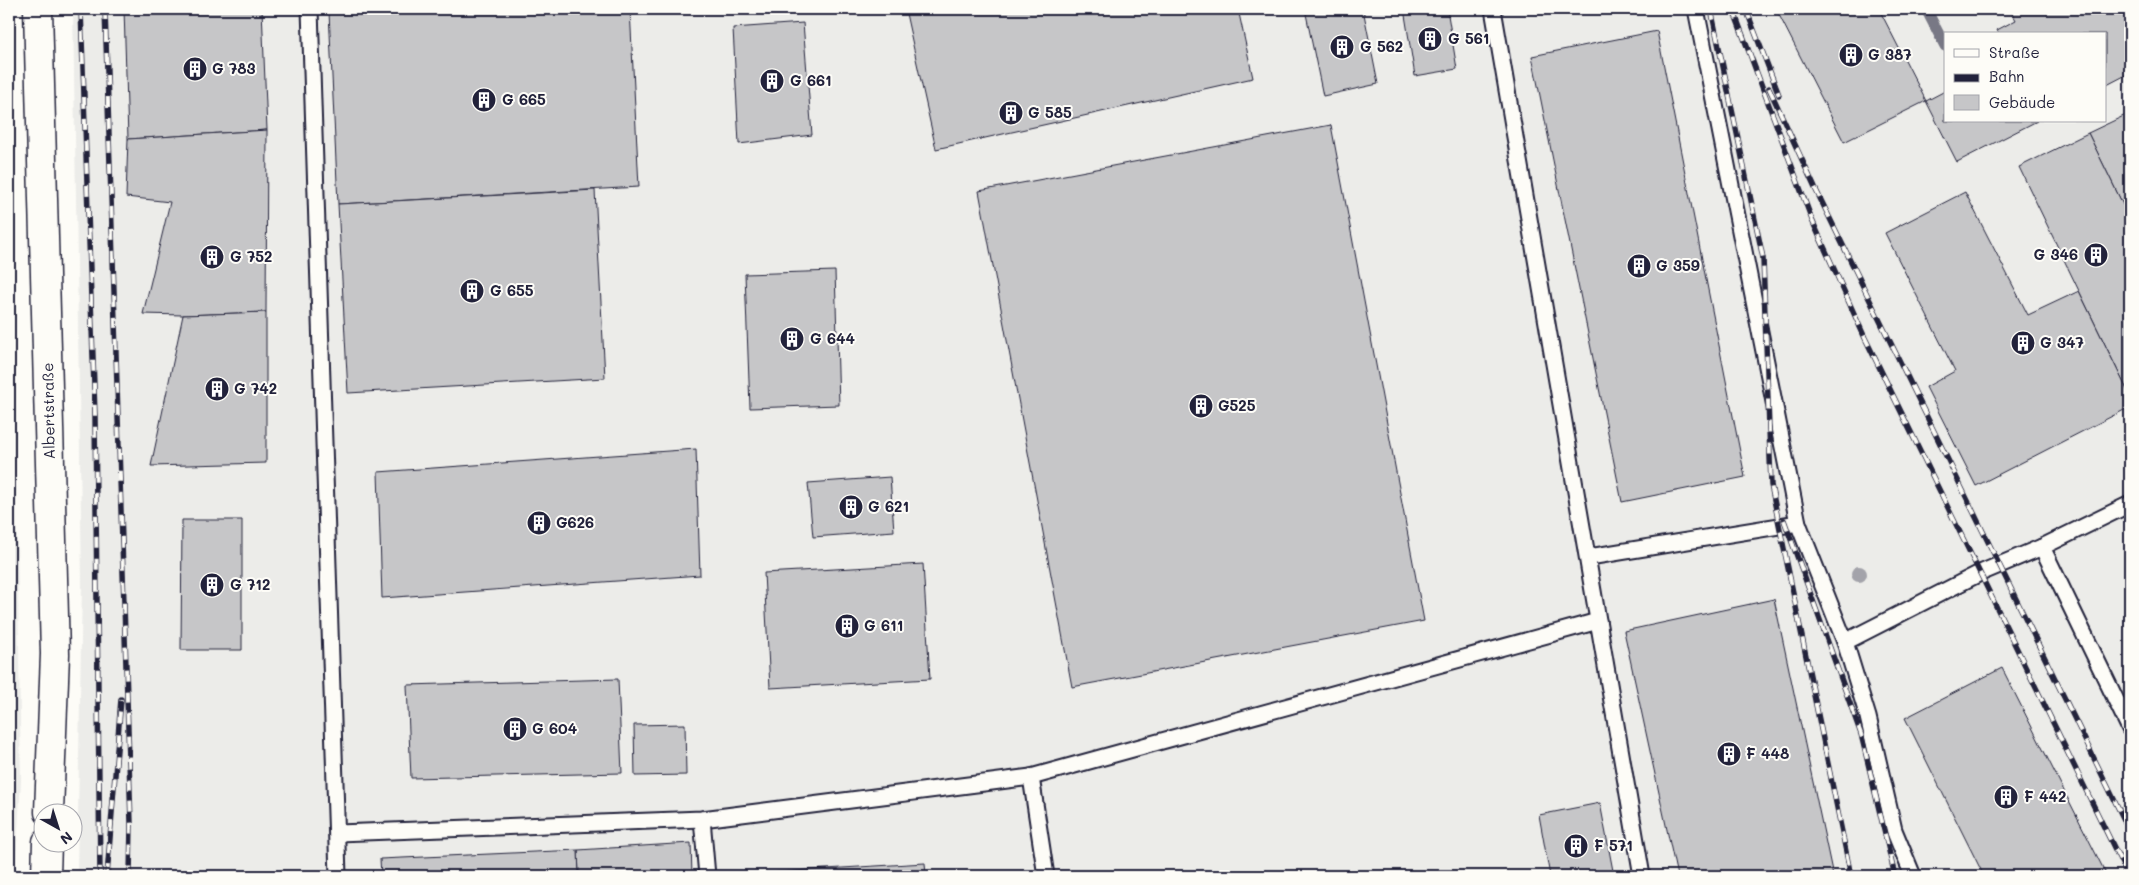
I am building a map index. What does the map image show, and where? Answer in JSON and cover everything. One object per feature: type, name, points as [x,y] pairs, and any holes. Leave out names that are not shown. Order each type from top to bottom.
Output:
[{"type":"street","name":"Albertstraße","points":[[38,9],[55,654],[49,802]]},
{"type":"street","points":[[46,876],[47,852]]},
{"type":"lane","points":[[310,9],[338,876]]},
{"type":"lane","points":[[1493,9],[1589,557],[1598,621],[1642,876]]},
{"type":"lane","points":[[1696,9],[1798,522],[1845,642],[1868,717],[1894,830],[1913,876]]},
{"type":"lane","points":[[1845,642],[1978,574],[2042,547],[2130,504]]},
{"type":"lane","points":[[1589,557],[1798,522]]},
{"type":"lane","points":[[2042,547],[2130,729]]},
{"type":"lane","points":[[338,833],[702,819],[1031,777],[1598,621]]},
{"type":"lane","points":[[1031,777],[1046,876]]},
{"type":"lane","points":[[702,819],[707,876]]},
{"type":"shaded area","points":[[73,9],[2130,9],[2130,876],[77,876],[77,852],[82,852],[82,802],[78,802],[82,582]]},
{"type":"shaded area","points":[[9,32],[21,781],[15,876],[9,876]]},
{"type":"building","name":"G 783","points":[[124,9],[262,9],[267,130],[128,139]]},
{"type":"building","points":[[328,9],[391,9],[329,12]]},
{"type":"building","name":"G 665","points":[[391,9],[630,9],[639,187],[338,204],[329,12]]},
{"type":"building","name":"G 585","points":[[905,9],[1238,9],[1253,78],[936,149]]},
{"type":"building","name":"G 562","points":[[1305,9],[1363,9],[1378,84],[1323,96]]},
{"type":"building","name":"G 561","points":[[1404,9],[1447,9],[1457,69],[1415,76]]},
{"type":"building","points":[[1542,9],[1583,9],[1544,15]]},
{"type":"building","name":"G 387","points":[[1776,9],[1879,9],[1926,101],[1844,142]]},
{"type":"building","points":[[2010,9],[2130,9],[2130,73],[2106,85],[2106,32],[1998,32],[1997,30],[2016,20]]},
{"type":"building","name":"G 661","points":[[803,23],[812,135],[739,144],[733,28]]},
{"type":"building","name":"G 359","points":[[1657,31],[1745,477],[1622,502],[1532,56]]},
{"type":"building","points":[[1944,92],[1944,122],[2035,122],[1957,162],[1926,101]]},
{"type":"building","points":[[2130,113],[2130,219],[2088,133]]},
{"type":"building","name":"G525","points":[[1331,125],[1424,621],[1072,687],[979,191]]},
{"type":"building","name":"G 752","points":[[267,130],[266,312],[183,315],[143,314],[170,202],[126,197],[128,139]]},
{"type":"building","name":"G 346","points":[[2088,133],[2130,219],[2130,396],[2019,167]]},
{"type":"building","name":"G 655","points":[[595,190],[605,378],[348,393],[338,204]]},
{"type":"building","name":"G 347","points":[[1965,192],[2028,315],[2079,291],[2130,396],[2130,407],[1976,486],[1926,387],[1955,371],[1885,233]]},
{"type":"building","name":"G 644","points":[[835,271],[839,405],[750,408],[745,274]]},
{"type":"building","name":"G 742","points":[[266,312],[266,463],[151,466],[183,315]]},
{"type":"building","name":"G626","points":[[696,449],[700,575],[382,598],[378,472]]},
{"type":"building","name":"G 621","points":[[890,477],[894,531],[813,537],[808,483]]},
{"type":"building","name":"G 712","points":[[182,520],[242,520],[242,650],[181,650]]},
{"type":"building","name":"G 611","points":[[923,564],[930,679],[770,688],[764,573]]},
{"type":"building","name":"F 448","points":[[1774,599],[1833,876],[1677,876],[1624,631]]},
{"type":"building","name":"F 442","points":[[2002,668],[2107,876],[1984,876],[1905,718]]},
{"type":"building","name":"G 604","points":[[618,679],[622,773],[411,778],[407,685]]},
{"type":"building","points":[[685,724],[686,775],[635,776],[634,725]]},
{"type":"building","name":"F 571","points":[[1600,803],[1614,876],[1550,876],[1539,815]]},
{"type":"building","points":[[691,843],[692,876],[579,876],[578,850]]},
{"type":"building","points":[[578,850],[579,876],[381,876],[380,859]]},
{"type":"building","points":[[925,863],[926,876],[776,876],[776,872]]},
{"type":"waterway","points":[[1926,9],[1944,44]]},
{"type":"railway","points":[[81,9],[95,415],[100,876]]},
{"type":"railway","points":[[105,9],[131,823],[130,876]]},
{"type":"railway","points":[[1711,9],[1763,258],[1771,485],[1851,876]]},
{"type":"railway","points":[[1733,9],[1812,220],[1865,338],[2128,876]]},
{"type":"railway","points":[[1746,9],[1779,95]]},
{"type":"railway","points":[[1769,88],[1815,188],[2130,832]]},
{"type":"railway","points":[[1784,520],[1861,734],[1895,876]]},
{"type":"railway","points":[[107,876],[121,699]]},
{"type":"place","name":"G 561","points":[[1430,39]]},
{"type":"place","name":"G 562","points":[[1342,47]]},
{"type":"place","name":"G 387","points":[[1851,55]]},
{"type":"place","name":"G 783","points":[[195,69]]},
{"type":"place","name":"G 661","points":[[772,81]]},
{"type":"place","name":"G 665","points":[[484,100]]},
{"type":"place","name":"G 585","points":[[1011,113]]},
{"type":"place","name":"G 346","points":[[2096,255]]},
{"type":"place","name":"G 752","points":[[212,257]]},
{"type":"place","name":"G 359","points":[[1639,266]]},
{"type":"place","name":"G 655","points":[[472,291]]},
{"type":"place","name":"G 644","points":[[792,339]]},
{"type":"place","name":"G 347","points":[[2023,343]]},
{"type":"place","name":"G 742","points":[[217,389]]},
{"type":"place","name":"G525","points":[[1201,406]]},
{"type":"place","name":"G 621","points":[[851,507]]},
{"type":"place","name":"G626","points":[[539,523]]},
{"type":"place","name":"G 712","points":[[212,585]]},
{"type":"place","name":"G 611","points":[[847,626]]},
{"type":"place","name":"G 604","points":[[515,729]]},
{"type":"place","name":"F 448","points":[[1729,754]]},
{"type":"place","name":"F 442","points":[[2006,797]]},
{"type":"place","name":"F 571","points":[[1576,846]]}]
